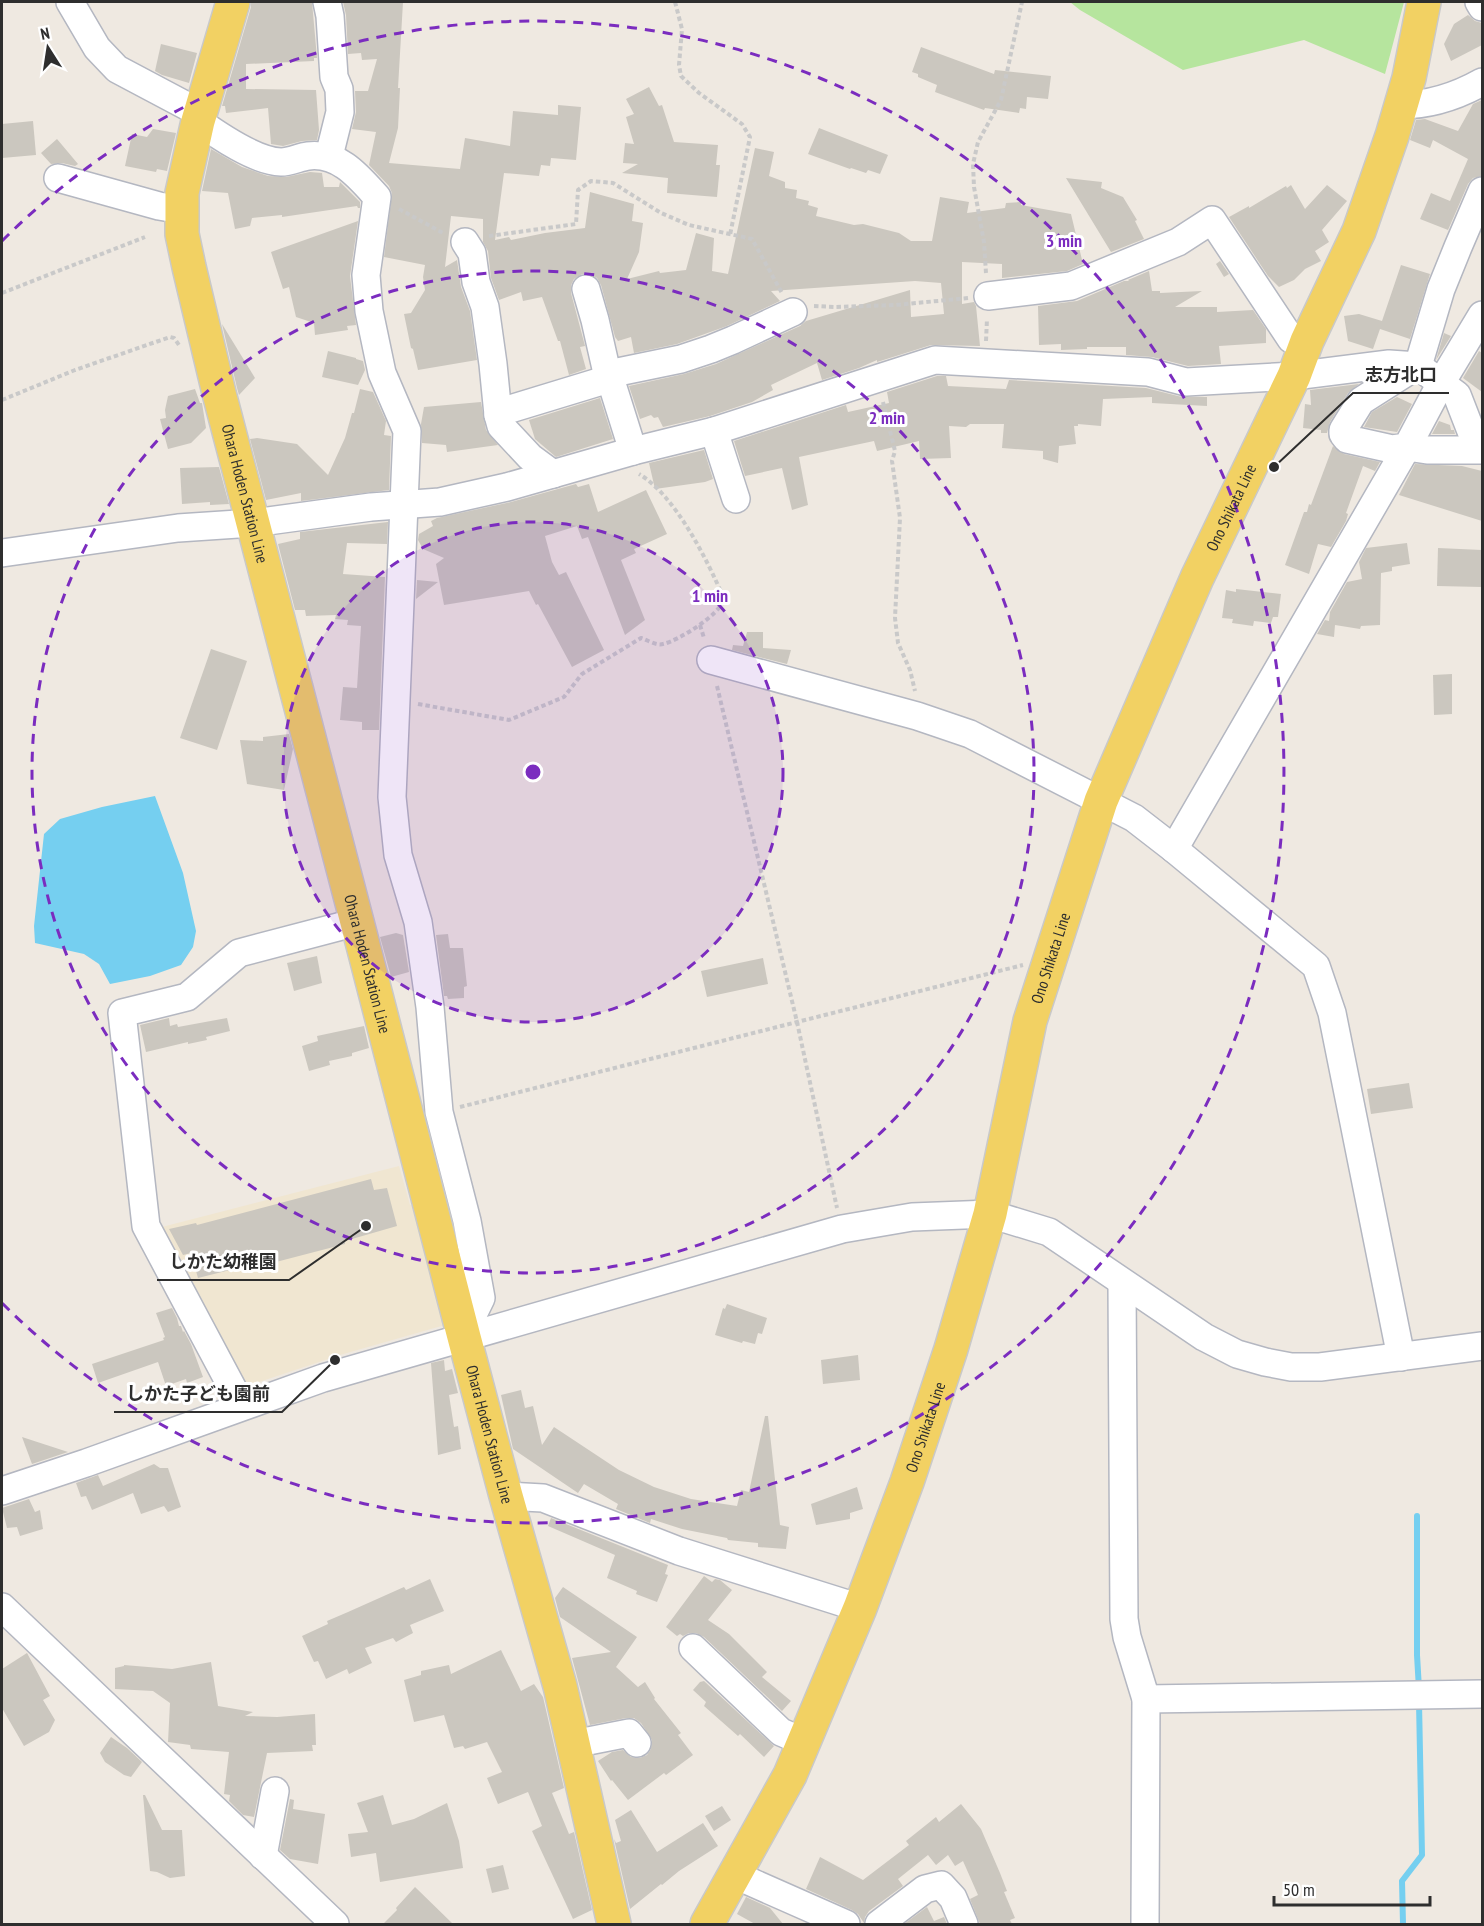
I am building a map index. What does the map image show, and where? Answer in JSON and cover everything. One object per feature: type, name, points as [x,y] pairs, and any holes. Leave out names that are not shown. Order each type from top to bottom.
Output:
[{"type":"main road","name":"Ohara Hoden Station Line","points":[[233,2],[199,117],[182,193],[182,234],[253,523],[464,1336],[506,1496],[560,1686],[614,1924]]},
{"type":"main road","name":"Ono Shikata Line","points":[[707,1924],[789,1775],[860,1608],[908,1482],[951,1349],[990,1214],[1030,1021],[1101,801],[1197,578],[1294,376],[1306,341],[1359,231],[1409,78],[1424,2]]},
{"type":"street","points":[[70,2],[97,48],[117,69],[199,117],[219,136],[259,157],[281,162],[310,155],[329,156],[361,179],[377,197],[366,275],[369,311],[382,373],[407,430],[392,797],[398,855],[418,922],[430,1007],[439,1112],[467,1221],[481,1298],[464,1336]]},
{"type":"street","points":[[327,2],[334,77],[339,89],[339,112],[329,156]]},
{"type":"street","points":[[1479,2],[1482,7]]},
{"type":"street","points":[[1442,100],[1451,89],[1482,73]]},
{"type":"street","points":[[1401,105],[1419,105],[1442,100],[1482,82]]},
{"type":"street","points":[[58,178],[159,206],[182,210]]},
{"type":"street","points":[[2,552],[178,528],[253,523],[403,504],[440,502],[507,487],[714,431],[936,360],[1148,372],[1186,382],[1294,376],[1389,364],[1413,366],[1457,395],[1480,449],[1427,450],[1407,447],[1392,449],[1347,439],[1343,430],[1362,401],[1413,366],[1441,289],[1482,191]]},
{"type":"street","points":[[988,296],[1071,285],[1178,243],[1212,220],[1291,339],[1306,341]]},
{"type":"street","points":[[465,242],[472,254],[476,282],[485,307],[498,415],[503,429],[530,457],[553,474]]},
{"type":"street","points":[[586,289],[609,376],[623,454]]},
{"type":"street","points":[[498,415],[510,409],[602,381],[617,371],[681,359],[711,349],[793,312]]},
{"type":"street","points":[[1174,849],[1482,315]]},
{"type":"street","points":[[714,431],[736,499]]},
{"type":"street","points":[[711,660],[917,716],[970,734],[1134,818],[1316,966],[1332,1013],[1401,1358]]},
{"type":"street","points":[[242,1406],[146,1226],[122,1013],[187,997],[239,953],[357,922]]},
{"type":"street","points":[[2,1491],[323,1378],[842,1229],[912,1217],[990,1214],[1049,1232],[1204,1337],[1237,1354],[1265,1362],[1320,1367],[1482,1346]]},
{"type":"street","points":[[1122,1283],[1124,1619],[1127,1637],[1146,1699],[1145,1924]]},
{"type":"street","points":[[506,1496],[543,1498],[679,1551],[860,1608]]},
{"type":"street","points":[[2,1607],[335,1924]]},
{"type":"street","points":[[693,1648],[726,1669],[781,1732],[804,1742]]},
{"type":"street","points":[[1146,1699],[1482,1694]]},
{"type":"street","points":[[573,1744],[628,1733],[637,1743]]},
{"type":"street","points":[[263,1856],[275,1791]]},
{"type":"street","points":[[735,1875],[846,1924]]},
{"type":"street","points":[[879,1924],[925,1889],[940,1885],[953,1898],[964,1924]]},
{"type":"path","points":[[675,2],[682,29],[679,65],[681,76],[699,93],[742,124],[750,137],[730,235]]},
{"type":"path","points":[[985,363],[988,296],[984,242],[974,187],[973,164],[978,142],[1001,99],[1022,2]]},
{"type":"path","points":[[377,197],[449,237],[465,242],[496,234],[576,224],[578,190],[591,181],[613,183],[661,213],[689,225],[752,239],[793,312],[816,305],[836,308],[896,306],[988,296]]},
{"type":"path","points":[[2,293],[145,237]]},
{"type":"path","points":[[2,399],[75,370],[170,337],[174,338],[181,348],[205,335]]},
{"type":"path","points":[[877,378],[894,451],[892,461],[900,518],[895,618],[898,643],[910,670],[916,694],[917,716]]},
{"type":"path","points":[[397,701],[509,720],[564,697],[582,674],[641,638],[657,645],[664,644],[700,625],[717,612],[724,603],[724,599],[697,544],[674,508],[657,487],[623,466],[623,454]]},
{"type":"path","points":[[700,625],[711,660],[797,1022],[842,1229]]},
{"type":"path","points":[[439,1112],[1019,965],[1028,965],[1045,973]]},
{"type":"shaded area","points":[[399,1166],[410,1205],[414,1205],[445,1325],[340,1355],[241,1388],[158,1228]]},
{"type":"green space","points":[[1070,2],[1404,2],[1385,74],[1304,40],[1183,70]]},
{"type":"water","points":[[155,796],[183,873],[196,931],[193,947],[181,965],[150,976],[110,984],[99,964],[84,954],[35,943],[34,926],[44,834],[60,819]]},
{"type":"building","points":[[251,2],[312,2],[317,58],[314,58],[314,61],[246,64],[246,89],[316,90],[319,130],[317,140],[283,146],[271,144],[268,108],[226,113],[225,106],[222,106]]},
{"type":"building","points":[[343,2],[403,2],[398,128],[389,163],[460,169],[465,138],[510,146],[513,111],[558,115],[558,105],[581,107],[576,160],[551,158],[550,166],[541,165],[539,176],[504,173],[495,240],[509,237],[511,240],[585,228],[590,192],[634,204],[632,221],[643,223],[639,252],[627,279],[659,271],[660,273],[686,270],[696,233],[714,238],[712,271],[728,274],[755,148],[774,152],[769,176],[785,182],[785,188],[797,190],[796,198],[809,201],[808,205],[818,208],[816,216],[899,233],[911,241],[932,241],[940,197],[969,202],[967,213],[1005,208],[1006,203],[1021,202],[1021,205],[1071,214],[1083,264],[1067,271],[1002,278],[1002,264],[962,262],[962,304],[974,302],[976,306],[980,346],[931,345],[877,362],[877,360],[822,380],[817,363],[771,385],[773,390],[752,402],[710,416],[663,427],[658,417],[654,418],[651,415],[640,419],[629,386],[684,374],[716,364],[800,326],[806,321],[910,290],[911,317],[944,314],[941,283],[915,281],[771,291],[780,301],[727,326],[677,344],[634,353],[631,337],[618,341],[615,337],[597,278],[590,274],[582,274],[574,279],[571,293],[585,346],[580,347],[586,369],[569,375],[560,341],[558,341],[542,297],[523,301],[521,292],[499,300],[491,278],[488,251],[483,242],[483,219],[451,216],[445,267],[457,260],[461,287],[470,311],[477,360],[418,370],[404,314],[411,313],[425,290],[423,277],[425,265],[384,257],[392,193],[389,186],[369,165],[376,132],[352,129],[356,112],[355,91],[368,91],[377,59],[362,60],[361,53],[348,54]]},
{"type":"building","points":[[1468,15],[1482,23],[1482,45],[1451,61],[1444,44],[1454,24]]},
{"type":"building","points":[[161,44],[197,53],[189,83],[155,71]]},
{"type":"building","points":[[921,47],[994,74],[995,70],[1051,76],[1048,99],[1027,97],[1026,109],[1020,108],[1019,113],[985,108],[984,110],[935,92],[937,85],[912,72]]},
{"type":"building","points":[[649,87],[659,106],[662,105],[674,142],[718,145],[716,165],[720,165],[717,197],[667,193],[668,178],[622,173],[638,164],[623,163],[625,143],[634,144],[626,117],[634,114],[626,99]]},
{"type":"building","points":[[1482,100],[1482,176],[1473,178],[1468,184],[1448,230],[1420,219],[1431,193],[1450,201],[1468,159],[1433,140],[1430,148],[1410,140],[1416,120],[1425,119],[1458,131],[1473,104]]},
{"type":"building","points":[[33,121],[36,155],[2,158],[2,124]]},
{"type":"building","points":[[819,128],[888,155],[880,174],[868,170],[866,173],[850,169],[808,154]]},
{"type":"building","points":[[153,129],[176,133],[167,171],[157,169],[156,172],[125,166],[132,134],[147,137]]},
{"type":"building","points":[[57,139],[78,164],[75,166],[62,163],[51,164],[41,153]]},
{"type":"building","points":[[211,149],[242,167],[268,176],[286,177],[310,172],[322,173],[324,187],[339,187],[340,182],[360,202],[360,208],[357,206],[282,217],[282,215],[252,218],[250,226],[235,229],[228,193],[202,191]]},
{"type":"building","points":[[1066,178],[1102,182],[1101,188],[1123,197],[1137,220],[1135,221],[1144,239],[1111,252]]},
{"type":"building","points":[[1291,185],[1305,209],[1327,185],[1347,201],[1322,230],[1329,242],[1315,251],[1321,261],[1305,269],[1294,280],[1279,287],[1268,276],[1229,217]]},
{"type":"building","points":[[358,221],[350,276],[356,325],[347,326],[348,330],[315,335],[314,323],[296,317],[289,287],[283,289],[271,252]]},
{"type":"building","points":[[1220,261],[1229,274],[1224,277],[1216,264]]},
{"type":"building","points":[[1401,265],[1430,274],[1410,339],[1380,329],[1373,349],[1348,341],[1344,316],[1359,314],[1382,321]]},
{"type":"building","points":[[1149,271],[1152,291],[1160,291],[1160,293],[1202,291],[1175,307],[1217,307],[1217,312],[1253,310],[1266,329],[1266,343],[1219,346],[1221,364],[1188,366],[1152,357],[1126,355],[1126,347],[1061,350],[1061,344],[1039,345],[1038,306],[1077,301]]},
{"type":"building","points":[[222,324],[255,378],[239,395],[237,388]]},
{"type":"building","points":[[1444,333],[1451,336],[1436,360]]},
{"type":"building","points":[[328,351],[363,361],[365,370],[358,385],[322,377]]},
{"type":"building","points":[[1479,351],[1482,353],[1482,392],[1463,378]]},
{"type":"building","points":[[937,376],[946,376],[948,386],[1006,389],[1009,380],[1146,388],[1182,397],[1207,397],[1207,406],[1152,403],[1152,397],[1103,399],[1101,426],[1078,424],[1074,426],[1076,444],[1059,446],[1058,463],[1043,459],[1043,451],[1002,448],[1004,424],[949,426],[951,458],[920,459],[919,441],[877,451],[874,441],[799,457],[808,505],[792,510],[782,468],[745,476],[734,441],[846,405],[848,412],[889,403],[887,392]]},
{"type":"building","points":[[1359,384],[1348,393],[1330,422],[1327,433],[1303,428],[1305,404],[1311,405],[1310,390]]},
{"type":"building","points":[[195,389],[202,403],[206,428],[191,443],[168,449],[160,419],[166,418],[168,396]]},
{"type":"building","points":[[360,389],[373,392],[386,421],[384,435],[391,436],[389,490],[301,501],[301,493],[266,500],[250,439],[297,444],[328,475],[345,438]]},
{"type":"building","points":[[1397,397],[1412,404],[1397,432],[1364,427],[1372,412]]},
{"type":"building","points":[[600,398],[613,439],[556,457],[535,439],[529,420]]},
{"type":"building","points":[[481,402],[486,430],[498,445],[447,452],[446,445],[422,443],[421,424],[424,407]]},
{"type":"building","points":[[1439,421],[1450,425],[1455,434],[1432,434]]},
{"type":"building","points":[[1333,446],[1344,454],[1380,462],[1375,471],[1363,466],[1346,513],[1348,514],[1346,521],[1331,547],[1318,544],[1309,574],[1285,565],[1304,512],[1307,512],[1309,504],[1311,505]]},
{"type":"building","points":[[704,450],[713,479],[655,489],[649,463]]},
{"type":"building","points":[[1415,464],[1462,466],[1482,471],[1482,521],[1399,495]]},
{"type":"building","points":[[219,467],[229,504],[210,505],[210,502],[182,504],[180,468]]},
{"type":"building","points":[[576,484],[578,487],[589,484],[598,512],[646,490],[667,534],[634,549],[636,553],[621,560],[645,620],[625,635],[588,537],[582,539],[577,526],[545,536],[552,562],[559,575],[566,572],[604,650],[572,667],[529,591],[444,605],[436,564],[444,558],[423,549],[418,540],[419,534],[433,526],[431,521],[437,518],[511,502]]},
{"type":"building","points":[[388,522],[387,544],[347,543],[343,574],[385,577],[379,730],[362,730],[362,722],[340,720],[343,687],[357,688],[361,626],[347,625],[348,620],[335,619],[336,615],[306,616],[305,610],[295,610],[278,544],[300,539],[300,532]]},
{"type":"building","points":[[1407,543],[1410,564],[1392,567],[1392,571],[1381,573],[1380,625],[1361,626],[1360,629],[1335,625],[1334,637],[1317,634],[1325,620],[1329,621],[1330,612],[1347,582],[1362,579],[1359,562],[1366,548]]},
{"type":"building","points":[[1438,548],[1482,550],[1482,587],[1437,586]]},
{"type":"building","points":[[417,580],[438,582],[416,599]]},
{"type":"building","points":[[1236,589],[1281,594],[1278,617],[1273,617],[1271,623],[1254,621],[1253,626],[1232,623],[1233,619],[1222,618],[1226,590],[1236,592]]},
{"type":"building","points":[[747,632],[763,632],[763,648],[791,650],[787,664],[732,650],[733,645],[743,646]]},
{"type":"building","points":[[211,649],[247,661],[217,750],[180,738]]},
{"type":"building","points":[[1452,674],[1452,714],[1434,715],[1433,675]]},
{"type":"building","points":[[289,734],[293,749],[284,790],[247,784],[240,740],[263,741],[263,737]]},
{"type":"building","points":[[396,933],[403,935],[409,972],[391,977],[380,937]]},
{"type":"building","points":[[448,934],[450,948],[463,948],[467,986],[464,987],[464,998],[448,999],[444,996],[436,935]]},
{"type":"building","points":[[317,956],[322,983],[294,991],[287,963]]},
{"type":"building","points":[[763,958],[768,984],[707,997],[701,971]]},
{"type":"building","points":[[169,1018],[170,1026],[177,1024],[178,1027],[227,1018],[230,1031],[206,1037],[207,1040],[146,1052],[140,1025]]},
{"type":"building","points":[[364,1026],[369,1048],[352,1053],[352,1056],[329,1061],[330,1065],[309,1071],[302,1046],[318,1041],[317,1036]]},
{"type":"building","points":[[1409,1083],[1413,1108],[1371,1114],[1367,1089]]},
{"type":"building","points":[[371,1179],[374,1190],[387,1188],[397,1226],[345,1241],[345,1244],[276,1262],[274,1259],[198,1278],[191,1253],[183,1255],[169,1229],[196,1223],[197,1225]]},
{"type":"building","points":[[727,1304],[767,1318],[762,1334],[758,1333],[755,1344],[743,1341],[742,1343],[715,1335],[723,1308],[725,1309]]},
{"type":"building","points":[[172,1308],[179,1326],[191,1344],[203,1377],[187,1383],[186,1379],[166,1386],[158,1362],[98,1383],[92,1364],[164,1340],[165,1337],[156,1313]]},
{"type":"building","points":[[858,1355],[860,1380],[823,1384],[821,1360]]},
{"type":"building","points":[[444,1360],[445,1371],[452,1369],[458,1393],[449,1395],[454,1427],[458,1426],[461,1449],[438,1455],[431,1363]]},
{"type":"building","points":[[521,1390],[525,1408],[533,1406],[542,1445],[554,1427],[619,1470],[654,1487],[691,1499],[737,1506],[741,1490],[749,1492],[765,1416],[768,1416],[780,1525],[789,1527],[786,1549],[758,1547],[758,1543],[728,1540],[651,1519],[650,1523],[616,1509],[618,1504],[584,1484],[578,1493],[513,1449],[501,1395]]},
{"type":"building","points":[[22,1437],[68,1452],[32,1464]]},
{"type":"building","points":[[154,1464],[160,1468],[168,1468],[181,1507],[168,1512],[164,1506],[141,1514],[133,1493],[92,1510],[86,1496],[81,1497],[76,1483],[98,1475],[103,1486]]},
{"type":"building","points":[[857,1487],[863,1509],[850,1513],[850,1519],[816,1525],[811,1504]]},
{"type":"building","points":[[29,1499],[35,1512],[40,1510],[43,1529],[20,1536],[17,1527],[7,1528],[2,1508]]},
{"type":"building","points":[[551,1518],[668,1565],[665,1574],[668,1575],[657,1602],[636,1594],[637,1591],[607,1578],[615,1555],[548,1526]]},
{"type":"building","points":[[704,1576],[712,1582],[715,1579],[720,1580],[732,1590],[708,1620],[729,1634],[767,1672],[762,1677],[791,1701],[782,1711],[704,1637],[696,1633],[677,1636],[666,1627]]},
{"type":"building","points":[[430,1579],[444,1611],[410,1625],[413,1633],[396,1642],[393,1638],[365,1648],[372,1663],[349,1674],[347,1669],[326,1679],[318,1661],[314,1662],[302,1636],[328,1624],[327,1621],[404,1587],[406,1590]]},
{"type":"building","points":[[563,1587],[637,1637],[616,1667],[638,1687],[645,1682],[654,1699],[681,1733],[678,1735],[693,1755],[628,1800],[611,1781],[598,1761],[612,1752],[623,1750],[631,1757],[640,1758],[647,1755],[651,1749],[652,1740],[641,1723],[634,1718],[590,1725],[572,1658],[611,1652],[560,1617],[555,1598]]},
{"type":"building","points":[[501,1650],[521,1691],[534,1684],[543,1697],[564,1788],[552,1793],[569,1834],[574,1832],[592,1910],[573,1919],[532,1831],[542,1826],[528,1792],[498,1804],[487,1778],[502,1772],[487,1742],[465,1749],[463,1746],[454,1748],[444,1715],[414,1722],[404,1680],[421,1675],[421,1671],[449,1665],[451,1674]]},
{"type":"building","points":[[27,1653],[50,1696],[43,1700],[55,1720],[49,1732],[24,1746],[2,1708],[2,1669]]},
{"type":"building","points":[[211,1662],[218,1706],[253,1712],[245,1716],[277,1717],[315,1714],[316,1745],[312,1745],[313,1751],[267,1753],[254,1817],[243,1815],[229,1801],[230,1795],[224,1794],[229,1752],[191,1749],[190,1745],[168,1742],[170,1703],[153,1691],[115,1689],[115,1668],[124,1665],[172,1669]]},
{"type":"building","points":[[704,1681],[774,1746],[764,1757],[740,1734],[738,1736],[704,1706],[706,1702],[693,1690]]},
{"type":"building","points":[[111,1737],[142,1762],[131,1777],[105,1762],[100,1753]]},
{"type":"building","points":[[143,1795],[162,1830],[182,1830],[185,1876],[170,1878],[150,1871]]},
{"type":"building","points":[[383,1795],[392,1825],[414,1819],[447,1803],[459,1841],[463,1868],[380,1882],[376,1853],[351,1857],[348,1834],[368,1832],[357,1803]]},
{"type":"building","points":[[290,1799],[294,1800],[293,1809],[325,1814],[318,1864],[290,1859],[280,1850]]},
{"type":"building","points":[[961,1804],[981,1829],[1000,1873],[1007,1891],[1004,1892],[1015,1918],[1010,1920],[1012,1924],[980,1924],[970,1899],[978,1895],[963,1861],[955,1866],[948,1855],[936,1865],[928,1855],[898,1879],[903,1886],[869,1911],[864,1923],[852,1910],[806,1889],[820,1857],[863,1880],[909,1845],[906,1841],[936,1817],[939,1822]]},
{"type":"building","points":[[722,1806],[731,1820],[714,1831],[705,1816]]},
{"type":"building","points":[[631,1810],[657,1852],[703,1823],[718,1846],[679,1871],[630,1909],[614,1839],[616,1843],[621,1841],[615,1820]]},
{"type":"building","points":[[503,1865],[509,1889],[492,1893],[486,1869]]},
{"type":"building","points":[[415,1887],[453,1924],[383,1924]]},
{"type":"building","points":[[746,1897],[770,1908],[783,1924],[755,1924],[737,1914]]},
{"type":"building","points":[[927,1907],[934,1921],[944,1917],[947,1924],[904,1924]]},
{"type":"waterway","points":[[1417,1516],[1419,1689]]},
{"type":"waterway","points":[[1403,1924],[1402,1881],[1422,1855],[1419,1702]]},
{"type":"place","name":"志方北口","points":[[1274,467]]},
{"type":"place","name":"しかた幼稚園","points":[[366,1226]]},
{"type":"place","name":"しかた子ども園前","points":[[335,1360]]}]
